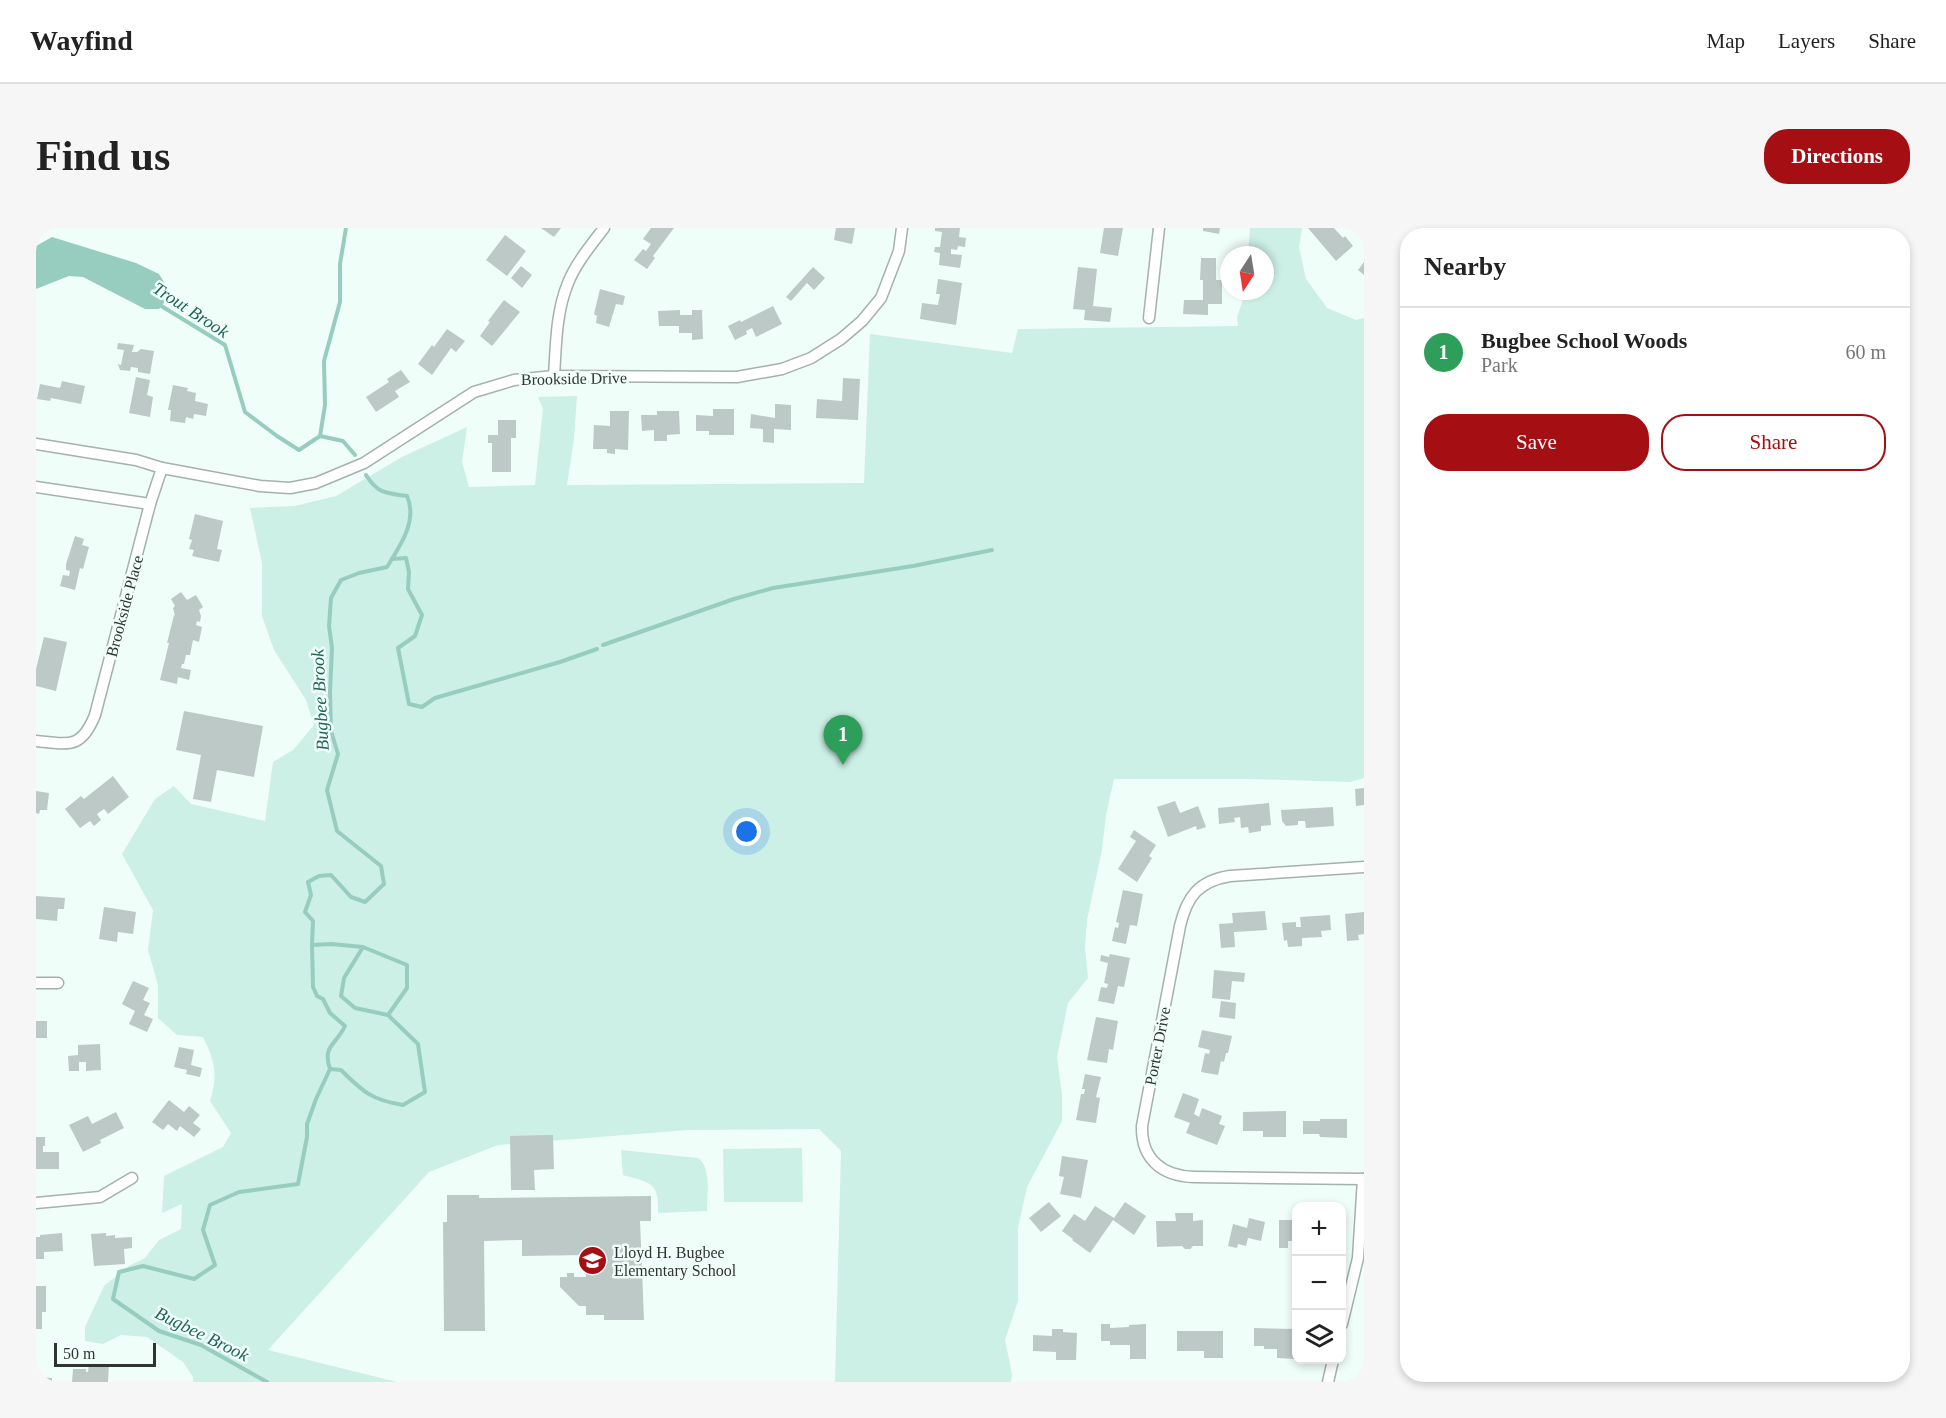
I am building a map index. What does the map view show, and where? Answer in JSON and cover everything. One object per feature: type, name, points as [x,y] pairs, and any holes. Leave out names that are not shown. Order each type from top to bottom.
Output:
[{"type":"street","points":[[554,376],[561,302],[568,281],[604,228]]},
{"type":"street","name":"Brookside Drive","points":[[36,444],[136,460],[162,468],[260,486],[290,488],[316,483],[364,464],[474,392],[514,380],[554,376],[737,377],[782,369],[811,358],[842,339],[862,321],[881,298],[899,251],[902,228]]},
{"type":"street","points":[[1149,318],[1159,228]]},
{"type":"street","name":"Brookside Place","points":[[36,741],[65,744],[79,740],[89,730],[95,715],[150,504],[162,468]]},
{"type":"street","points":[[36,487],[150,504]]},
{"type":"street","name":"Porter Drive","points":[[1363,1179],[1173,1175],[1155,1164],[1144,1146],[1142,1126],[1180,926],[1184,911],[1197,890],[1213,880],[1230,876],[1364,867]]},
{"type":"street","points":[[36,983],[58,983]]},
{"type":"street","points":[[36,1203],[100,1197],[132,1178]]},
{"type":"street","points":[[1345,1310],[1358,1258],[1363,1179]]},
{"type":"street","points":[[1328,1382],[1332,1364]]},
{"type":"shaded area","points":[[1250,228],[1302,228],[1299,247],[1306,279],[1327,308],[1356,320],[1364,318],[1364,778],[1350,782],[1114,779],[1087,920],[1085,947],[1088,978],[1068,1003],[1057,1057],[1062,1094],[1062,1121],[1027,1187],[1018,1228],[1018,1301],[1005,1340],[1012,1374],[1011,1382],[835,1382],[841,1151],[819,1129],[688,1130],[498,1145],[429,1172],[268,1350],[397,1382],[193,1382],[193,1377],[183,1362],[147,1337],[121,1335],[103,1344],[85,1341],[85,1327],[104,1286],[129,1266],[145,1258],[159,1240],[181,1229],[182,1204],[162,1213],[164,1176],[223,1147],[231,1133],[210,1101],[214,1083],[214,1068],[203,1037],[177,1035],[158,1018],[158,985],[148,950],[153,910],[122,854],[155,799],[174,786],[191,804],[265,821],[273,762],[293,750],[314,725],[306,700],[274,650],[262,616],[262,563],[250,508],[295,506],[336,496],[402,457],[467,427],[462,462],[469,487],[535,485],[543,409],[538,397],[577,396],[574,439],[567,485],[864,483],[870,334],[1012,353],[1018,329],[1238,326],[1237,317],[1243,300],[1274,300],[1274,246],[1249,246]]},
{"type":"shaded area","points":[[52,237],[136,263],[159,274],[167,287],[167,299],[159,309],[145,309],[83,277],[69,276],[36,289],[36,246]]},
{"type":"shaded area","points":[[802,1148],[803,1202],[724,1202],[723,1149]]},
{"type":"shaded area","points":[[621,1150],[698,1158],[707,1175],[707,1211],[658,1213],[657,1195],[651,1185],[623,1175]]},
{"type":"building","points":[[541,228],[561,228],[554,237]]},
{"type":"building","points":[[651,228],[674,228],[653,256],[655,258],[647,269],[634,260],[643,249],[646,251],[651,244],[643,239]]},
{"type":"building","points":[[836,228],[855,228],[852,244],[834,240]]},
{"type":"building","points":[[935,228],[960,228],[959,237],[966,238],[965,247],[958,246],[957,250],[951,249],[951,254],[962,255],[960,268],[939,265],[940,253],[934,252],[935,247],[940,247],[942,232],[935,231]]},
{"type":"building","points":[[1104,228],[1123,228],[1118,256],[1100,253]]},
{"type":"building","points":[[1203,228],[1220,228],[1219,234],[1203,231]]},
{"type":"building","points":[[1308,228],[1334,228],[1353,246],[1336,261]]},
{"type":"building","points":[[505,235],[526,251],[507,276],[486,260]]},
{"type":"building","points":[[1201,258],[1216,258],[1216,280],[1220,280],[1222,304],[1208,304],[1208,315],[1183,314],[1184,300],[1203,300],[1203,280],[1200,280]]},
{"type":"building","points":[[1364,262],[1364,275],[1358,270]]},
{"type":"building","points":[[521,266],[532,275],[522,288],[511,278]]},
{"type":"building","points":[[813,267],[825,278],[814,290],[807,283],[791,301],[786,297]]},
{"type":"building","points":[[1078,267],[1097,269],[1093,306],[1112,308],[1110,322],[1084,320],[1085,310],[1073,309]]},
{"type":"building","points":[[938,279],[962,283],[956,325],[920,319],[922,303],[938,305],[940,294],[936,294]]},
{"type":"building","points":[[600,289],[625,296],[623,305],[616,304],[609,327],[596,323],[597,316],[594,314]]},
{"type":"building","points":[[504,300],[520,312],[492,346],[480,336]]},
{"type":"building","points":[[773,306],[782,324],[756,337],[752,328],[746,331],[747,334],[735,340],[728,326]]},
{"type":"building","points":[[680,310],[680,315],[692,315],[692,310],[702,310],[703,339],[692,340],[692,333],[679,333],[679,326],[659,326],[658,311]]},
{"type":"building","points":[[447,329],[465,341],[456,352],[451,348],[432,375],[418,364]]},
{"type":"building","points":[[118,343],[134,345],[132,352],[141,349],[154,351],[150,374],[138,372],[138,368],[131,367],[130,371],[120,370],[118,364],[121,365],[124,350],[117,349]]},
{"type":"building","points":[[401,370],[410,382],[395,391],[399,397],[376,412],[366,397],[389,382],[387,379]]},
{"type":"building","points":[[136,377],[150,380],[147,395],[153,397],[150,417],[129,413]]},
{"type":"building","points":[[843,378],[860,379],[858,420],[816,418],[817,399],[842,401]]},
{"type":"building","points":[[62,381],[85,386],[81,404],[51,398],[50,401],[37,399],[40,384],[60,388]]},
{"type":"building","points":[[173,385],[188,388],[187,391],[196,393],[195,401],[208,404],[206,416],[194,414],[193,419],[186,417],[185,423],[170,421],[171,410],[168,410]]},
{"type":"building","points":[[775,404],[791,405],[791,430],[774,429],[774,443],[763,442],[763,429],[750,428],[751,414],[775,418]]},
{"type":"building","points":[[713,409],[734,409],[734,435],[709,435],[709,431],[696,431],[696,415],[713,416]]},
{"type":"building","points":[[610,411],[629,411],[628,450],[615,449],[615,454],[607,453],[607,449],[593,449],[594,425],[610,426]]},
{"type":"building","points":[[657,411],[679,411],[680,434],[667,435],[667,441],[654,441],[654,430],[642,431],[641,415],[657,415]]},
{"type":"building","points":[[498,420],[516,420],[516,438],[511,438],[511,472],[492,472],[492,443],[488,443],[488,435],[498,435]]},
{"type":"building","points":[[195,514],[223,521],[217,549],[222,550],[219,562],[192,556],[194,550],[189,549],[192,540],[189,539]]},
{"type":"building","points":[[75,536],[84,539],[82,545],[89,547],[83,569],[80,568],[75,590],[60,586],[63,575],[69,576],[70,571],[66,570],[66,564]]},
{"type":"building","points":[[181,592],[187,600],[196,595],[203,607],[199,610],[200,622],[197,621],[196,625],[202,627],[199,642],[193,640],[190,655],[186,655],[181,668],[191,670],[189,680],[178,677],[177,684],[160,680],[175,616],[173,608],[175,606],[171,599]]},
{"type":"building","points":[[44,637],[67,642],[56,691],[36,686],[36,669]]},
{"type":"building","points":[[184,711],[263,726],[254,777],[217,770],[211,802],[193,799],[201,755],[176,750]]},
{"type":"building","points":[[113,776],[129,797],[108,814],[104,809],[97,814],[101,820],[94,826],[90,821],[80,828],[65,809],[81,796],[84,799]]},
{"type":"building","points":[[1364,788],[1364,805],[1356,806],[1355,789]]},
{"type":"building","points":[[36,791],[49,793],[47,810],[40,810],[39,814],[36,813]]},
{"type":"building","points":[[1175,801],[1180,813],[1198,806],[1206,827],[1197,830],[1196,826],[1168,837],[1157,807]]},
{"type":"building","points":[[1269,803],[1271,825],[1261,826],[1261,831],[1249,833],[1248,827],[1241,828],[1240,817],[1234,818],[1235,822],[1219,824],[1218,808]]},
{"type":"building","points":[[1333,807],[1334,826],[1306,828],[1305,821],[1298,821],[1298,825],[1286,826],[1282,821],[1281,810]]},
{"type":"building","points":[[1134,830],[1156,845],[1149,856],[1152,858],[1137,882],[1118,869],[1136,841],[1130,837]]},
{"type":"building","points":[[1123,890],[1143,894],[1137,926],[1130,925],[1126,944],[1112,941],[1115,927],[1118,928],[1119,923],[1116,922]]},
{"type":"building","points":[[36,896],[65,898],[64,909],[58,909],[57,921],[36,919]]},
{"type":"building","points":[[104,907],[136,912],[133,934],[118,932],[117,942],[99,939]]},
{"type":"building","points":[[1265,911],[1267,930],[1234,932],[1235,947],[1221,948],[1219,924],[1233,923],[1232,913]]},
{"type":"building","points":[[1364,912],[1364,934],[1358,935],[1359,940],[1347,941],[1345,914]]},
{"type":"building","points":[[1330,915],[1331,930],[1321,931],[1322,937],[1302,938],[1302,946],[1288,947],[1287,940],[1284,941],[1282,923],[1296,922],[1296,927],[1301,927],[1300,917]]},
{"type":"building","points":[[1110,954],[1130,958],[1124,987],[1118,986],[1114,1004],[1098,1001],[1101,987],[1107,988],[1108,984],[1104,983],[1108,963],[1100,961],[1101,955],[1109,957]]},
{"type":"building","points":[[1214,970],[1245,973],[1244,982],[1232,981],[1230,1000],[1212,998]]},
{"type":"building","points":[[133,981],[149,988],[143,1000],[150,1003],[144,1015],[153,1019],[147,1032],[129,1024],[135,1011],[122,1004]]},
{"type":"building","points":[[1221,1001],[1236,1003],[1235,1019],[1219,1017]]},
{"type":"building","points":[[1096,1017],[1118,1021],[1113,1050],[1109,1049],[1107,1063],[1087,1060]]},
{"type":"building","points":[[36,1021],[47,1021],[47,1038],[36,1038]]},
{"type":"building","points":[[1202,1030],[1232,1036],[1228,1053],[1226,1053],[1224,1062],[1221,1061],[1218,1075],[1201,1072],[1205,1053],[1209,1054],[1210,1050],[1198,1047]]},
{"type":"building","points":[[100,1044],[101,1070],[86,1071],[86,1062],[79,1062],[79,1071],[69,1071],[68,1056],[78,1055],[78,1045]]},
{"type":"building","points":[[179,1047],[194,1050],[191,1065],[202,1068],[200,1077],[186,1074],[187,1070],[174,1067]]},
{"type":"building","points":[[1085,1074],[1101,1077],[1096,1097],[1100,1098],[1096,1123],[1076,1120],[1081,1094],[1084,1094],[1085,1089],[1082,1089]]},
{"type":"building","points":[[1183,1093],[1199,1099],[1194,1114],[1199,1117],[1202,1108],[1222,1116],[1219,1124],[1225,1126],[1217,1145],[1186,1133],[1190,1123],[1174,1117]]},
{"type":"building","points":[[169,1100],[184,1112],[189,1106],[200,1115],[193,1123],[201,1129],[194,1137],[180,1126],[177,1131],[168,1124],[163,1130],[152,1122]]},
{"type":"building","points":[[1286,1111],[1286,1137],[1263,1137],[1263,1131],[1243,1131],[1243,1112]]},
{"type":"building","points":[[116,1112],[124,1128],[83,1152],[69,1125],[88,1116],[92,1124]]},
{"type":"building","points":[[1320,1119],[1347,1119],[1347,1138],[1303,1134],[1303,1121],[1320,1121]]},
{"type":"building","points":[[553,1135],[554,1169],[534,1170],[535,1190],[511,1190],[510,1136]]},
{"type":"building","points":[[36,1137],[45,1137],[43,1152],[59,1152],[59,1169],[36,1169]]},
{"type":"building","points":[[1062,1156],[1088,1160],[1081,1198],[1060,1194],[1064,1177],[1059,1176]]},
{"type":"building","points":[[447,1195],[479,1195],[479,1198],[651,1196],[651,1221],[640,1221],[644,1320],[604,1320],[604,1315],[586,1315],[586,1306],[579,1306],[560,1287],[560,1277],[567,1277],[567,1273],[574,1273],[574,1277],[586,1277],[586,1255],[522,1256],[522,1240],[484,1241],[485,1331],[444,1331],[443,1222],[447,1222]]},
{"type":"building","points":[[1049,1202],[1061,1216],[1041,1232],[1029,1218]]},
{"type":"building","points":[[1125,1202],[1146,1216],[1134,1235],[1113,1220],[1090,1253],[1062,1231],[1074,1214],[1085,1221],[1095,1206],[1114,1218]]},
{"type":"building","points":[[1175,1213],[1193,1213],[1193,1221],[1203,1220],[1203,1246],[1193,1246],[1190,1249],[1182,1246],[1157,1247],[1156,1221],[1176,1221]]},
{"type":"building","points":[[1249,1218],[1265,1222],[1261,1241],[1248,1238],[1246,1246],[1238,1244],[1237,1248],[1228,1246],[1233,1224],[1247,1228]]},
{"type":"building","points":[[1279,1220],[1292,1220],[1292,1241],[1288,1241],[1288,1248],[1279,1248]]},
{"type":"building","points":[[62,1233],[63,1251],[44,1252],[44,1259],[36,1259],[36,1237]]},
{"type":"building","points":[[106,1233],[106,1236],[115,1235],[115,1238],[132,1237],[132,1248],[124,1249],[125,1264],[94,1266],[91,1234]]},
{"type":"building","points":[[36,1286],[46,1286],[46,1312],[42,1312],[42,1329],[36,1329]]},
{"type":"building","points":[[1101,1324],[1110,1324],[1110,1328],[1146,1324],[1146,1359],[1130,1359],[1130,1345],[1110,1345],[1110,1341],[1101,1341]]},
{"type":"building","points":[[1254,1328],[1292,1329],[1292,1359],[1277,1358],[1277,1349],[1254,1346]]},
{"type":"building","points":[[1052,1329],[1077,1333],[1076,1360],[1056,1360],[1056,1352],[1033,1351],[1033,1335],[1052,1336]]},
{"type":"building","points":[[1177,1331],[1223,1331],[1223,1358],[1204,1358],[1204,1351],[1177,1351]]},
{"type":"building","points":[[89,1364],[109,1364],[108,1382],[72,1382],[73,1369],[86,1369],[88,1372]]},
{"type":"building","points":[[36,1377],[52,1378],[52,1382],[36,1382]]},
{"type":"waterway","name":"Trout Brook","points":[[158,304],[225,345],[245,412],[299,450],[320,436],[325,405],[324,361],[340,302],[340,264],[346,228]]},
{"type":"waterway","name":"Bugbee Brook","points":[[320,436],[343,441],[355,455]]},
{"type":"waterway","name":"Bugbee Brook","points":[[267,1382],[201,1345],[159,1331],[113,1299],[119,1272],[143,1266],[194,1279],[215,1265],[203,1230],[210,1205],[239,1192],[298,1184],[307,1137],[307,1124],[330,1069],[341,1070],[369,1094],[383,1101],[403,1105],[425,1092],[418,1044],[388,1015],[407,988],[407,965],[363,947],[312,945],[313,921],[305,912],[311,895],[308,882],[319,876],[331,875],[351,897],[365,902],[384,884],[381,866],[337,831],[327,790],[338,754],[331,731],[332,648],[329,626],[331,598],[341,580],[359,573],[387,567],[409,524],[410,505],[407,496],[383,492],[366,475]]},
{"type":"waterway","points":[[603,645],[734,599],[773,588],[913,566],[992,550]]},
{"type":"waterway","points":[[392,559],[406,558],[409,572],[408,589],[422,615],[415,636],[398,648],[409,704],[422,707],[435,698],[597,649]]},
{"type":"waterway","points":[[312,945],[313,987],[317,996],[323,999],[330,1013],[345,1026],[329,1050],[330,1069]]},
{"type":"waterway","points":[[363,947],[344,978],[341,996],[355,1008],[388,1015]]},
{"type":"place","name":"Bugbee School Woods","points":[[843,765]]},
{"type":"place","name":"Lloyd H. Bugbee Elementary School","points":[[593,1261]]}]
